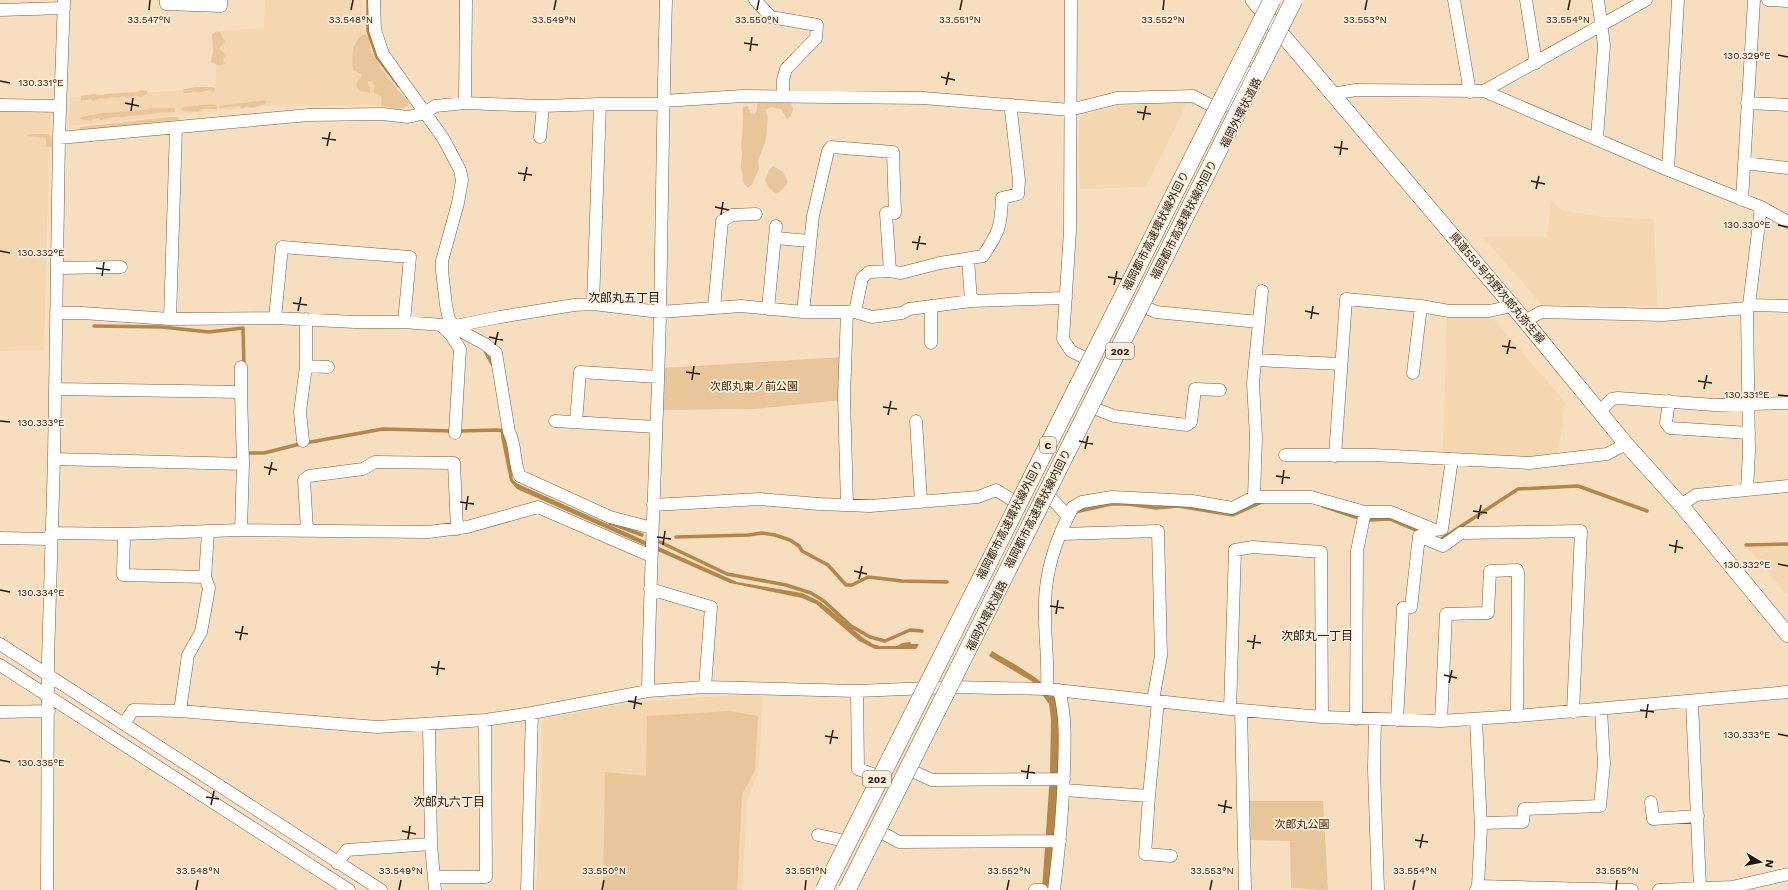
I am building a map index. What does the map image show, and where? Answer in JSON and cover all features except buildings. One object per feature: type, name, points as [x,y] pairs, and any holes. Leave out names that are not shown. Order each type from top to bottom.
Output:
[{"type":"highway","points":[[1263,2],[1279,12],[1291,0]]},
{"type":"highway","name":"福岡都市高速環状線内回り","points":[[847,890],[1294,0]]},
{"type":"highway","name":"福岡外環状道路","points":[[850,890],[1298,0]]},
{"type":"highway","name":"202","points":[[820,890],[1216,108],[1263,2]]},
{"type":"highway","name":"福岡都市高速環状線外回り","points":[[824,890],[1263,2]]},
{"type":"highway","points":[[1216,108],[1238,94],[1261,47],[1270,36],[1281,34]]},
{"type":"main road","name":"県道558号内野次郎丸弥生線","points":[[1263,2],[1281,34],[1525,321],[1626,444],[1681,505],[1788,635]]},
{"type":"street","points":[[166,0],[166,4],[221,6],[221,0]]},
{"type":"street","points":[[374,0],[375,30],[383,54],[443,138],[460,170],[462,180],[442,261],[446,306],[449,320],[455,326],[466,334],[489,346],[496,353],[509,432],[514,440],[520,476],[610,517],[652,528]]},
{"type":"street","points":[[466,0],[466,103]]},
{"type":"street","points":[[648,691],[651,556],[660,312],[666,0]]},
{"type":"street","points":[[754,0],[771,16],[817,25],[816,38],[786,69],[783,80],[783,96]]},
{"type":"street","points":[[1071,0],[1070,110],[1072,148],[1070,231],[1063,339],[1071,351],[1089,360]]},
{"type":"street","points":[[1454,0],[1470,92]]},
{"type":"street","points":[[1526,0],[1536,63]]},
{"type":"street","points":[[1597,138],[1604,45],[1598,0]]},
{"type":"street","points":[[1484,92],[1646,0]]},
{"type":"street","points":[[1668,170],[1678,0]]},
{"type":"street","points":[[1742,200],[1754,0]]},
{"type":"street","points":[[1768,0],[1788,1]]},
{"type":"street","points":[[0,10],[64,4],[58,138],[54,459],[48,675],[47,890]]},
{"type":"street","points":[[1332,94],[1356,90],[1484,92],[1597,138],[1668,170],[1761,207],[1788,222]]},
{"type":"street","points":[[58,138],[309,115],[383,114],[408,117],[425,113],[435,106],[466,103],[543,106],[663,103],[743,96],[783,96],[923,98],[1070,110],[1117,98],[1193,96],[1216,108]]},
{"type":"street","points":[[1747,103],[1788,105]]},
{"type":"street","points":[[593,304],[600,104]]},
{"type":"street","points":[[0,105],[60,106]]},
{"type":"street","points":[[847,505],[844,397],[851,312],[862,278],[869,272],[890,271],[901,273],[983,256],[997,236],[1001,219],[1002,198],[1018,194],[1019,180],[1011,111],[1012,105]]},
{"type":"street","points":[[540,137],[543,106]]},
{"type":"street","points":[[170,319],[176,128]]},
{"type":"street","points":[[803,312],[810,241],[828,151],[832,147],[893,152],[895,213],[886,213],[890,271]]},
{"type":"street","points":[[1744,163],[1788,168]]},
{"type":"street","points":[[1747,490],[1749,433],[1748,306],[1761,207]]},
{"type":"street","points":[[714,308],[722,220],[732,215],[756,214]]},
{"type":"street","points":[[768,309],[776,226]]},
{"type":"street","points":[[776,238],[810,241]]},
{"type":"street","points":[[275,318],[282,247],[410,257],[404,322]]},
{"type":"street","points":[[968,258],[971,301]]},
{"type":"street","points":[[57,268],[121,267]]},
{"type":"street","points":[[1254,497],[1256,437],[1253,383],[1262,291]]},
{"type":"street","points":[[56,313],[82,313],[170,319],[275,318],[355,322],[404,322],[455,326],[574,305],[593,304],[660,312],[741,306],[803,312],[851,312],[872,317],[902,313],[909,308],[971,301],[1066,298]]},
{"type":"street","points":[[1335,456],[1346,299],[1421,306],[1449,311],[1489,311],[1512,306]]},
{"type":"street","points":[[931,306],[931,343]]},
{"type":"street","points":[[1143,306],[1156,312],[1259,322]]},
{"type":"street","points":[[1413,373],[1421,306]]},
{"type":"street","points":[[1525,321],[1541,312],[1663,315],[1748,306],[1788,306]]},
{"type":"street","points":[[303,440],[300,412],[306,366],[306,319]]},
{"type":"street","points":[[442,326],[451,335],[460,349],[454,433]]},
{"type":"street","points":[[1256,360],[1342,364]]},
{"type":"street","points":[[306,366],[328,367]]},
{"type":"street","points":[[241,367],[243,464],[241,530]]},
{"type":"street","points":[[576,422],[580,372],[658,377]]},
{"type":"street","points":[[55,389],[241,392]]},
{"type":"street","points":[[1092,407],[1114,416],[1187,425],[1191,422],[1195,389],[1220,390]]},
{"type":"street","points":[[1600,411],[1612,400],[1618,398],[1714,405],[1788,403]]},
{"type":"street","points":[[1669,401],[1666,423],[1670,428],[1749,433]]},
{"type":"street","points":[[916,420],[921,502]]},
{"type":"street","points":[[556,421],[656,427]]},
{"type":"street","points":[[1285,456],[1373,455],[1529,463],[1607,454],[1626,444]]},
{"type":"street","points":[[54,459],[243,464]]},
{"type":"street","points":[[1054,890],[1060,841],[1063,783],[1063,713],[1053,689],[1045,604],[1046,587],[1051,563],[1068,516],[1073,507],[1082,502],[1112,497],[1192,501],[1232,508],[1254,497],[1311,497],[1364,517],[1392,512],[1435,530],[1442,529],[1452,459]]},
{"type":"street","points":[[307,530],[304,480],[309,476],[363,469],[375,462],[454,463],[457,530]]},
{"type":"street","points":[[1681,505],[1696,495],[1788,486]]},
{"type":"street","points":[[653,505],[760,499],[870,506],[978,497],[996,490],[1017,503]]},
{"type":"street","points":[[1048,495],[1068,516]]},
{"type":"street","points":[[0,538],[241,530],[428,532],[457,530],[538,507],[651,556]]},
{"type":"street","points":[[1356,719],[1357,551],[1364,517]]},
{"type":"street","points":[[1062,534],[1158,531],[1161,656],[1155,701],[1145,854],[1172,856]]},
{"type":"street","points":[[1397,720],[1403,608],[1411,608],[1419,536],[1443,546],[1461,533],[1581,531],[1572,712]]},
{"type":"street","points":[[180,711],[188,655],[201,632],[209,588],[205,577],[208,532]]},
{"type":"street","points":[[124,534],[123,575],[205,577]]},
{"type":"street","points":[[1245,890],[1236,709],[1235,550],[1253,547],[1321,552],[1322,717]]},
{"type":"street","points":[[1441,721],[1446,614],[1488,613],[1490,571],[1517,570],[1518,573],[1517,716]]},
{"type":"street","points":[[650,588],[711,607],[705,687]]},
{"type":"street","points":[[0,644],[381,890]]},
{"type":"street","points":[[0,665],[349,890]]},
{"type":"street","points":[[124,724],[133,710],[180,711],[377,727],[429,724],[486,720],[532,713],[648,691],[705,687],[857,691],[952,687],[1053,689],[1155,701],[1322,717],[1441,721],[1572,712],[1788,692]]},
{"type":"street","points":[[857,691],[858,769],[878,776]]},
{"type":"street","points":[[1692,701],[1700,888]]},
{"type":"street","points":[[1481,823],[1524,822],[1524,809],[1600,806],[1604,764],[1601,709]]},
{"type":"street","points":[[0,712],[49,712]]},
{"type":"street","points":[[527,890],[532,713]]},
{"type":"street","points":[[1375,719],[1374,769],[1378,890]]},
{"type":"street","points":[[1476,719],[1481,823],[1477,888],[1632,890]]},
{"type":"street","points":[[434,877],[486,877],[486,720]]},
{"type":"street","points":[[429,724],[431,844],[435,890]]},
{"type":"street","points":[[910,770],[932,780],[1045,779],[1148,796]]},
{"type":"street","points":[[1651,802],[1653,819],[1698,816]]},
{"type":"street","points":[[879,831],[900,842],[1060,841]]},
{"type":"street","points":[[818,835],[845,841]]},
{"type":"street","points":[[337,863],[347,850],[431,844]]},
{"type":"street","points":[[1659,890],[1700,888],[1732,889],[1788,874]]},
{"type":"street","points":[[1035,890],[1042,890]]},
{"type":"shaded area","points":[[265,0],[362,0],[362,30],[371,61],[406,109],[383,105],[261,106],[69,126],[70,98],[215,88],[218,31],[264,28]]},
{"type":"shaded area","points":[[1158,103],[1187,103],[1146,187],[1080,189],[1079,121],[1083,115],[1118,106]]},
{"type":"shaded area","points":[[0,111],[50,113],[44,350],[0,351]]},
{"type":"shaded area","points":[[1551,201],[1563,211],[1604,217],[1654,219],[1657,306],[1542,305],[1483,237],[1547,237]]},
{"type":"shaded area","points":[[1447,314],[1491,316],[1565,402],[1558,457],[1516,463],[1443,453]]},
{"type":"shaded area","points":[[501,428],[504,428],[513,480],[518,484],[737,582],[802,593],[817,600],[827,607],[862,637],[873,644],[880,646],[897,646],[902,643],[910,642],[911,644],[919,644],[916,649],[875,649],[859,641],[816,604],[802,598],[730,583],[517,489],[510,481],[501,437]]},
{"type":"shaded area","points":[[1747,547],[1788,547],[1788,596],[1758,560]]},
{"type":"shaded area","points":[[992,651],[1041,682],[1053,695],[1057,708],[1059,730],[1058,789],[1049,890],[1042,890],[1050,774],[1051,719],[1049,704],[1033,682],[989,656]]},
{"type":"shaded area","points":[[721,696],[762,696],[760,752],[757,776],[747,800],[742,890],[536,890],[542,775],[542,723],[546,718],[640,702]]},
{"type":"green space","points":[[217,31],[221,33],[225,42],[219,48],[225,55],[223,61],[225,64],[219,66],[211,62],[213,51],[212,34]]},
{"type":"green space","points":[[365,34],[369,37],[371,53],[374,54],[394,85],[408,101],[408,106],[398,109],[381,106],[382,97],[373,92],[375,87],[372,82],[368,81],[370,93],[360,91],[358,89],[357,83],[362,75],[353,70],[352,54],[357,40]]},
{"type":"green space","points":[[214,87],[215,90],[213,92],[208,90],[199,93],[193,91],[190,93],[184,93],[183,91],[184,89]]},
{"type":"green space","points":[[141,90],[147,91],[147,94],[141,97],[136,95],[128,98],[122,96],[119,98],[111,97],[106,99],[100,98],[93,101],[90,99],[81,101],[81,96],[137,92]]},
{"type":"green space","points":[[265,100],[267,103],[251,108],[247,106],[242,109],[240,106],[220,108],[219,106]]},
{"type":"green space","points":[[757,103],[791,103],[793,109],[791,116],[787,119],[781,109],[771,107],[765,110],[768,116],[765,143],[758,160],[759,169],[752,184],[748,188],[742,181],[743,176],[741,168],[743,122],[742,108],[748,106],[750,113],[755,114]]},
{"type":"green space","points":[[211,104],[216,105],[217,109],[203,109],[198,112],[183,111],[181,109],[184,107]]},
{"type":"green space","points":[[150,108],[175,108],[175,112],[113,117],[100,120],[99,118],[92,119],[92,121],[80,119],[81,117],[102,113],[147,110]]},
{"type":"green space","points":[[178,117],[179,120],[81,130],[80,127]]},
{"type":"green space","points":[[32,134],[46,134],[51,136],[51,147],[46,147],[46,138],[27,136]]},
{"type":"green space","points":[[773,166],[783,172],[788,182],[780,192],[775,193],[769,188],[765,180],[769,170]]},
{"type":"green space","name":"次郎丸東ノ前公園","points":[[842,357],[842,400],[755,409],[662,410],[663,368]]},
{"type":"green space","points":[[730,711],[758,716],[755,770],[742,794],[737,890],[603,890],[605,772],[646,776],[647,716]]},
{"type":"green space","name":"次郎丸公園","points":[[1250,801],[1323,801],[1328,890],[1291,888],[1290,841],[1251,840]]},
{"type":"waterway","points":[[368,0],[368,31],[377,57],[399,86]]},
{"type":"waterway","points":[[94,326],[162,327],[209,332],[243,328],[244,366]]},
{"type":"waterway","points":[[485,351],[492,364]]},
{"type":"waterway","points":[[305,443],[383,429],[453,431]]},
{"type":"waterway","points":[[458,431],[503,431]]},
{"type":"waterway","points":[[246,452],[264,453],[300,444]]},
{"type":"waterway","points":[[1437,539],[1440,540],[1518,489],[1578,486],[1647,511]]},
{"type":"waterway","points":[[1075,512],[1111,504],[1128,504],[1156,508],[1178,506],[1233,515],[1264,501]]},
{"type":"waterway","points":[[1323,506],[1355,517],[1369,520],[1390,519],[1420,532]]},
{"type":"waterway","points":[[610,523],[642,535]]},
{"type":"waterway","points":[[676,537],[749,535],[762,533],[775,535],[790,540],[799,546],[802,551],[828,565],[846,585],[852,585],[868,577],[902,581],[947,582]]},
{"type":"waterway","points":[[660,542],[727,574],[786,585],[811,593],[824,601],[851,626],[870,637],[885,641],[910,630],[922,631]]},
{"type":"waterway","points":[[1746,545],[1788,544]]},
{"type":"district","name":"次郎丸五丁目","points":[[624,298]]},
{"type":"district","name":"次郎丸一丁目","points":[[1317,636]]},
{"type":"district","name":"次郎丸六丁目","points":[[449,802]]}]
